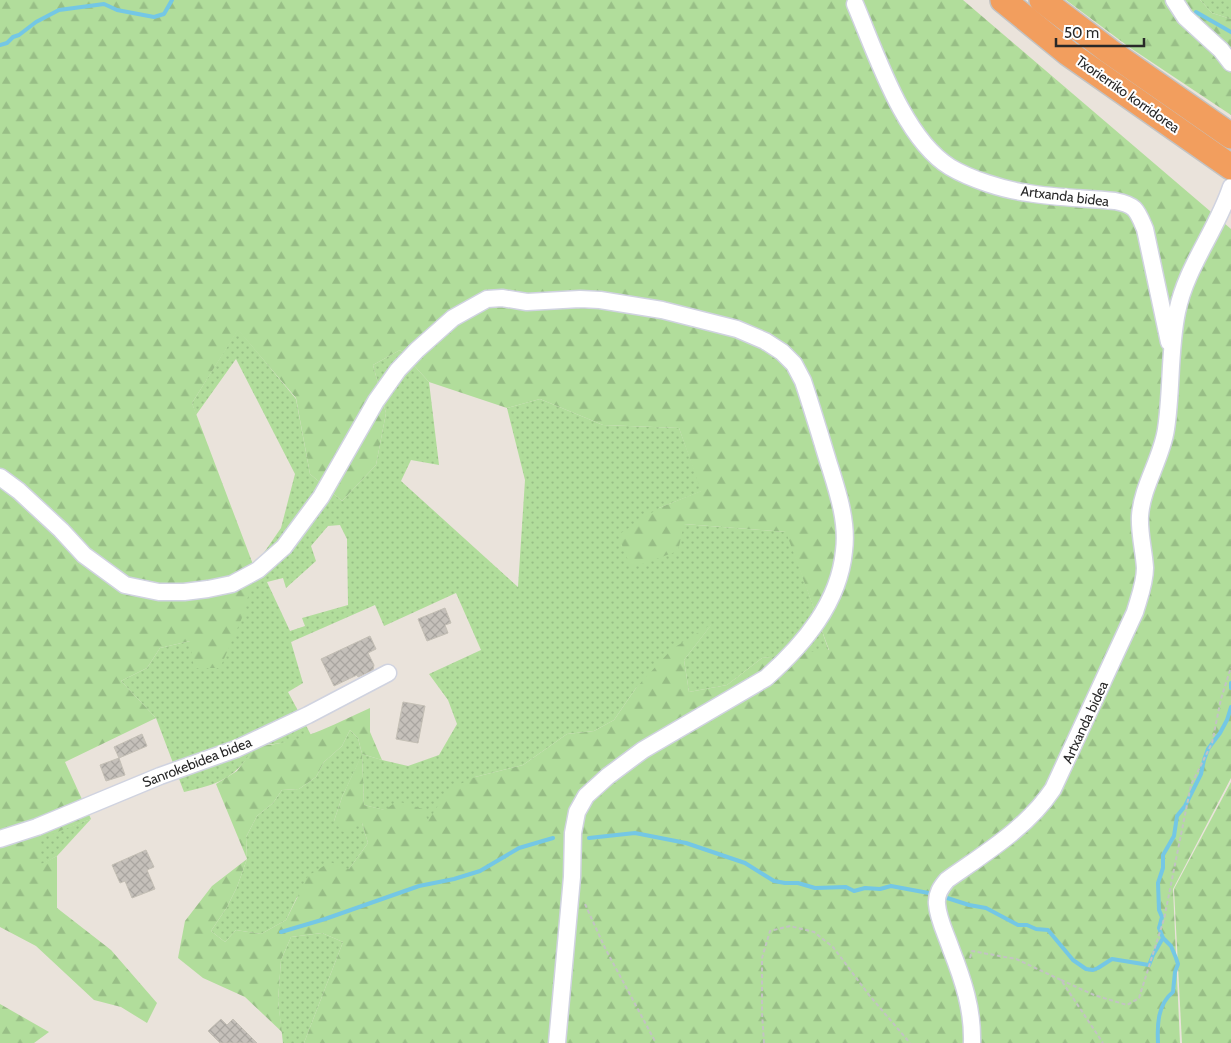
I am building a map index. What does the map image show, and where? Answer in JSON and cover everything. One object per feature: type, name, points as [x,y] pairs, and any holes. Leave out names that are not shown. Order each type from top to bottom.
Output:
[{"type":"highway","name":"Txorierriko korridorea","points":[[1002,0],[1068,53],[1231,167]]},
{"type":"highway","name":"Txorierriko korridorea","points":[[1042,0],[1102,46],[1231,136]]},
{"type":"street","points":[[1174,0],[1185,17],[1221,50],[1231,63]]},
{"type":"street","name":"Artxanda bidea","points":[[855,4],[895,97],[927,147],[948,166],[972,178],[1028,193],[1116,201],[1129,204],[1138,212],[1145,229],[1172,352]]},
{"type":"street","name":"Artxanda bidea","points":[[972,1043],[972,1024],[963,979],[939,916],[936,902],[939,890],[948,880],[1027,820],[1044,802],[1053,788],[1135,612],[1143,585],[1145,569],[1140,515],[1162,448],[1166,429],[1172,352],[1178,311],[1190,275],[1231,187]]},
{"type":"street","points":[[0,476],[20,491],[62,530],[84,555],[125,585],[159,592],[184,592],[208,589],[232,584],[258,570],[284,547],[321,497],[376,401],[398,370],[453,318],[487,299],[502,298],[527,302],[580,299],[631,304],[662,310],[736,329],[765,341],[782,352],[794,364],[803,381],[838,495],[844,524],[845,549],[842,567],[834,590],[816,624],[796,649],[766,678],[642,750],[586,796],[577,812],[573,834],[572,877],[557,1043]]},
{"type":"street","name":"Sanrokebidea bidea","points":[[0,839],[36,827],[160,776],[236,749],[308,715],[388,672]]},
{"type":"path","points":[[963,979],[972,951],[1016,959],[1094,996],[1127,1005],[1139,998],[1164,919],[1191,785],[1212,743],[1221,700],[1231,667]]},
{"type":"path","points":[[584,904],[605,948],[656,1043]]},
{"type":"path","points":[[764,1043],[762,958],[770,931],[790,926],[814,932],[833,947],[869,995],[910,1043]]},
{"type":"path","points":[[1061,980],[1103,1043]]},
{"type":"green space","points":[[0,0],[963,0],[1231,229],[1231,778],[1173,889],[1180,1043],[304,1043],[343,942],[322,933],[291,937],[281,960],[278,1001],[282,1032],[245,997],[203,978],[178,958],[185,921],[212,886],[247,859],[237,887],[227,907],[211,931],[225,942],[236,930],[261,934],[286,920],[308,876],[330,862],[349,869],[368,843],[362,823],[343,832],[334,821],[342,797],[362,754],[364,805],[385,810],[397,801],[423,809],[428,821],[448,790],[475,777],[523,765],[567,734],[594,731],[614,720],[636,688],[672,649],[712,624],[684,660],[689,692],[727,685],[762,658],[829,650],[786,532],[684,524],[678,551],[631,568],[618,535],[659,508],[701,491],[679,428],[603,425],[540,399],[507,408],[429,382],[400,350],[373,365],[386,413],[376,465],[342,501],[310,474],[296,398],[238,330],[192,403],[254,567],[245,611],[220,668],[194,668],[190,641],[160,648],[147,668],[121,681],[156,718],[65,762],[91,819],[39,839],[39,865],[57,856],[57,908],[111,950],[157,1003],[147,1023],[121,1007],[94,1000],[36,946],[0,927]]},
{"type":"green space","points":[[1066,0],[1200,0],[1212,13],[1231,19],[1231,115],[1129,47]]},
{"type":"green space","points":[[1200,0],[1231,0],[1231,19],[1212,13]]},
{"type":"green space","points":[[238,329],[296,399],[310,474],[342,501],[376,465],[386,413],[373,365],[400,350],[429,382],[439,465],[411,460],[401,481],[518,587],[525,480],[507,408],[540,399],[603,425],[679,428],[702,491],[659,508],[684,524],[787,532],[829,651],[762,658],[727,685],[689,692],[684,660],[711,625],[636,688],[614,720],[594,731],[567,734],[523,765],[475,777],[428,821],[364,805],[362,755],[342,797],[334,821],[362,823],[368,843],[349,869],[297,897],[286,920],[261,934],[236,930],[225,942],[211,931],[227,907],[237,887],[247,859],[246,837],[257,816],[273,803],[282,790],[299,789],[316,777],[324,762],[342,746],[350,730],[358,738],[362,754],[382,760],[408,766],[439,755],[457,724],[448,700],[429,674],[481,650],[456,593],[384,626],[375,605],[291,642],[303,683],[288,692],[311,735],[291,742],[256,746],[233,773],[208,786],[184,792],[156,718],[121,681],[147,668],[160,648],[190,641],[254,567],[281,528],[295,474],[236,359],[196,415],[192,403]],"holes":[[[340,525],[347,539],[348,605],[302,618],[305,626],[290,631],[267,582],[283,578],[286,588],[316,561],[311,546],[328,526]]]},
{"type":"green space","points":[[370,708],[370,732],[382,760],[362,754],[358,738],[350,730],[342,746],[324,762],[316,777],[299,789],[282,790],[273,803],[257,816],[246,837],[247,859],[216,784],[237,771],[256,746],[271,745],[300,738]]},
{"type":"green space","points":[[1231,782],[1231,1043],[1182,1043],[1174,889]]},
{"type":"green space","points":[[91,819],[57,856],[39,866],[39,838]]},
{"type":"green space","points":[[322,933],[343,942],[304,1043],[283,1043],[278,1001],[281,960],[291,937]]},
{"type":"green space","points":[[0,1004],[49,1032],[34,1043],[0,1043]]},
{"type":"building","points":[[445,608],[451,623],[445,625],[448,633],[427,641],[418,619]]},
{"type":"building","points":[[370,636],[376,649],[368,653],[374,665],[373,670],[334,686],[321,659]]},
{"type":"building","points":[[403,702],[425,706],[418,743],[396,739]]},
{"type":"building","points":[[142,734],[147,746],[119,758],[114,747]]},
{"type":"building","points":[[119,758],[125,775],[106,781],[100,765]]},
{"type":"building","points":[[146,850],[154,867],[147,870],[155,889],[132,898],[125,881],[120,883],[112,865]]},
{"type":"building","points":[[221,1019],[227,1025],[233,1019],[257,1043],[220,1043],[208,1031]]},
{"type":"waterway","points":[[0,45],[7,43],[36,22],[59,10],[104,4],[117,10],[154,17],[164,14],[172,0]]},
{"type":"waterway","points":[[1196,12],[1231,32]]},
{"type":"waterway","points":[[1231,683],[1231,688]]},
{"type":"waterway","points":[[1158,1043],[1161,1008],[1173,992],[1175,972],[1178,964],[1171,946],[1163,938],[1159,928],[1162,917],[1159,910],[1158,883],[1163,868],[1163,855],[1174,836],[1177,816],[1185,806],[1201,774],[1208,749],[1220,733],[1231,707]]},
{"type":"waterway","points":[[589,838],[635,833],[686,843],[745,863],[774,881],[798,883],[815,888],[846,887],[854,891],[891,886],[934,894]]},
{"type":"waterway","points":[[281,932],[325,919],[419,886],[454,879],[480,871],[519,848],[553,838]]},
{"type":"waterway","points":[[941,896],[986,908],[1018,925],[1048,930],[1073,960],[1086,969],[1093,970],[1112,959],[1149,965],[1163,938]]}]
